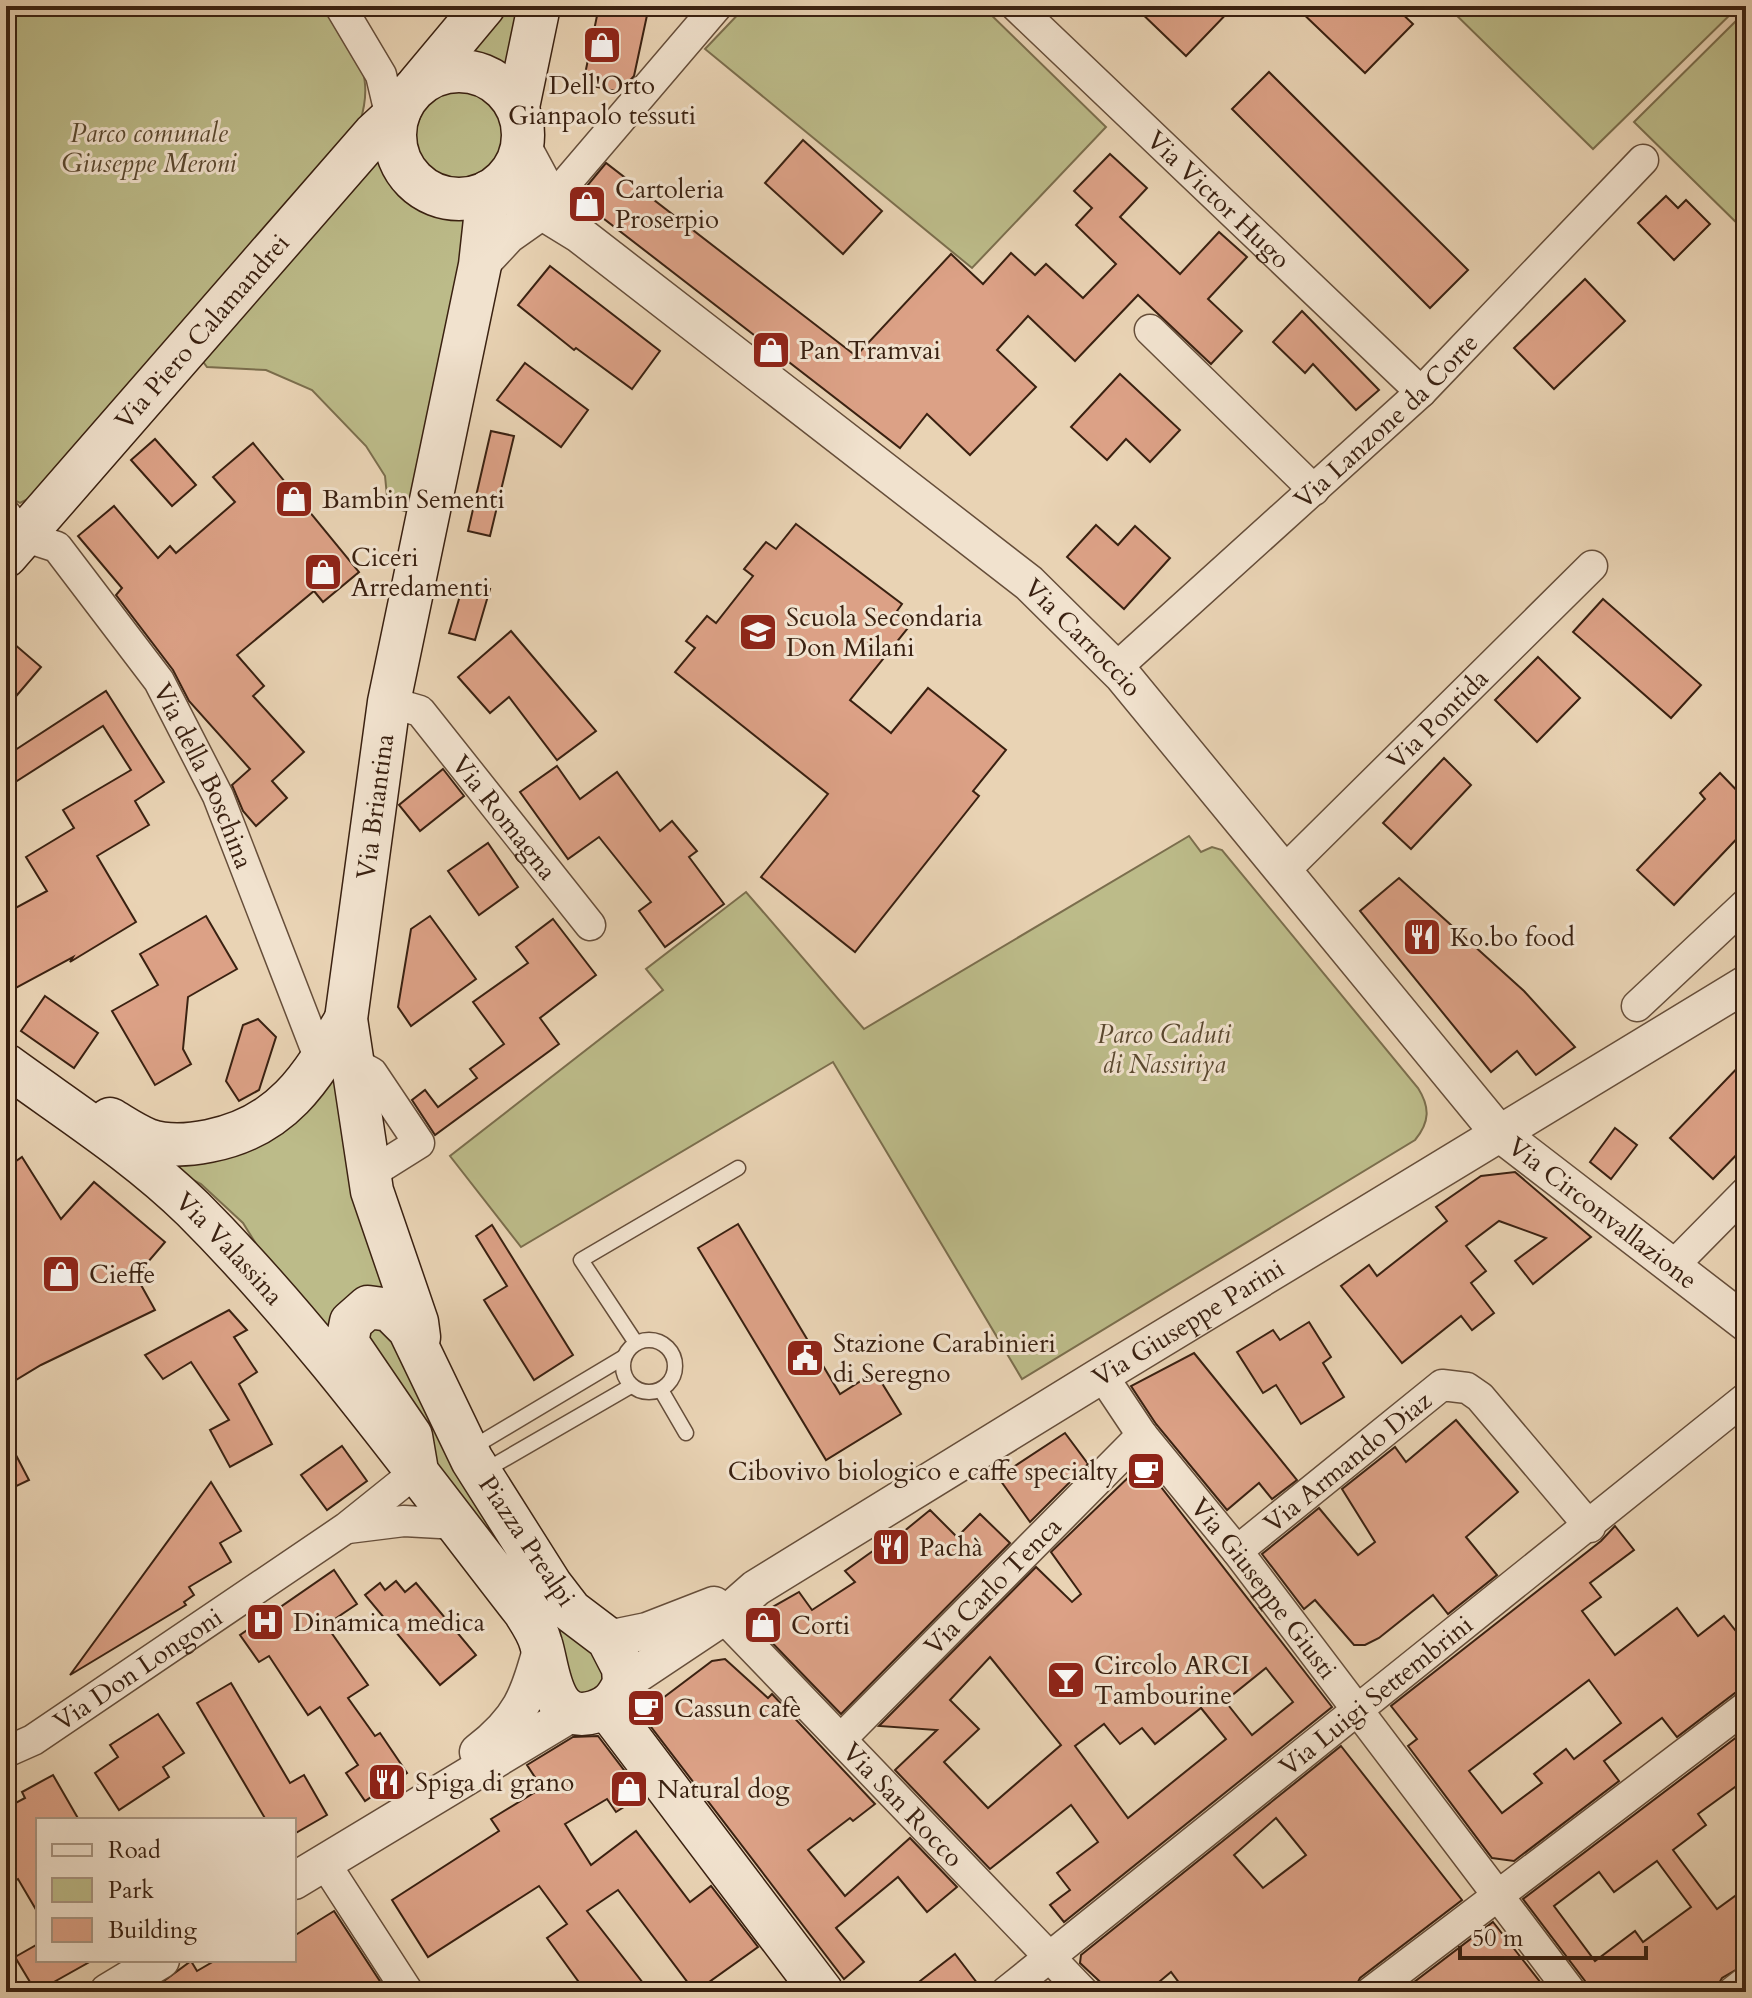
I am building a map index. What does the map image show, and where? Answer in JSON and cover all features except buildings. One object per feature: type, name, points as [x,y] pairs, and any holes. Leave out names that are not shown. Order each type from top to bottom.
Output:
[{"type":"main road","points":[[484,6],[401,112],[403,167],[428,191],[451,199],[489,192],[513,170],[534,166]]},
{"type":"main road","points":[[534,166],[539,6]]},
{"type":"main road","points":[[401,112],[449,71],[475,72],[497,82],[534,166]]},
{"type":"main road","name":"Via Piero Calamandrei","points":[[12,535],[401,112]]},
{"type":"main road","name":"Via Briantina","points":[[336,1062],[405,706],[480,265],[489,192]]},
{"type":"main road","points":[[6,1057],[147,1139],[166,1144],[195,1144],[232,1137],[257,1126],[336,1062],[368,1175],[417,1322],[420,1348]]},
{"type":"main road","name":"Via Valassina","points":[[6,1065],[109,1139],[191,1208],[267,1288],[417,1471]]},
{"type":"main road","name":"Piazza Prealpi","points":[[379,1306],[398,1317],[420,1348],[474,1462],[571,1611],[608,1639],[623,1668],[602,1701],[558,1700],[549,1688],[542,1646],[524,1611],[417,1471],[411,1436],[352,1353],[347,1331],[357,1313],[379,1306]]},
{"type":"main road","points":[[602,1701],[822,1992]]},
{"type":"street","points":[[340,6],[401,112]]},
{"type":"street","points":[[480,265],[508,235],[534,166],[589,151],[717,6]]},
{"type":"street","name":"Via Victor Hugo","points":[[1016,6],[1421,392]]},
{"type":"street","name":"Via Lanzone da Corte","points":[[1116,668],[1421,392],[1643,160]]},
{"type":"street","name":"Via Carroccio","points":[[534,166],[580,235],[1029,583],[1116,668],[1498,1132]]},
{"type":"street","points":[[1150,330],[1314,490]]},
{"type":"street","name":"Via della Boschina","points":[[12,535],[57,547],[159,681],[184,723],[218,796],[336,1062]]},
{"type":"street","name":"Via Pontida","points":[[1284,871],[1592,566]]},
{"type":"street","name":"Via Romagna","points":[[405,706],[590,925]]},
{"type":"street","points":[[1637,1006],[1746,904]]},
{"type":"street","name":"Via Giuseppe Parini","points":[[296,1880],[364,1837],[602,1701],[723,1617],[756,1588],[1498,1132],[1746,984]]},
{"type":"street","points":[[336,1062],[372,1073],[419,1143],[368,1175]]},
{"type":"street","name":"Via Circonvallazione","points":[[1498,1132],[1746,1323]]},
{"type":"street","points":[[1672,1267],[1746,1192]]},
{"type":"street","name":"Via Giuseppe Giusti","points":[[1102,1375],[1142,1435],[1237,1551],[1571,1992]]},
{"type":"street","name":"Via Armando Diaz","points":[[1237,1551],[1442,1385],[1467,1388],[1480,1397],[1590,1527]]},
{"type":"street","name":"Via Luigi Settembrini","points":[[1006,1992],[1356,1710],[1590,1527],[1746,1398]]},
{"type":"street","name":"Via Carlo Tenca","points":[[842,1738],[1142,1435]]},
{"type":"street","name":"Via Don Longoni","points":[[6,1752],[33,1740],[346,1528],[417,1471]]},
{"type":"street","name":"Via Don Longoni","points":[[346,1528],[404,1521],[458,1524]]},
{"type":"street","name":"Via Giuseppe Parini","points":[[608,1639],[647,1631],[756,1588]]},
{"type":"street","name":"Via San Rocco","points":[[723,1617],[1083,1992]]},
{"type":"street","name":"Via Giuseppe Parini","points":[[364,1837],[493,1740],[517,1716],[530,1691],[542,1646]]},
{"type":"street","points":[[1371,1992],[1746,1707]]},
{"type":"street","points":[[324,1862],[408,1992]]},
{"type":"street","points":[[108,1992],[158,1962]]},
{"type":"street","points":[[1733,1992],[1746,1982]]},
{"type":"lane","points":[[636,1343],[581,1260],[738,1168]]},
{"type":"lane","points":[[474,1462],[624,1357],[636,1343],[652,1339],[672,1353],[673,1378],[661,1390],[645,1392],[631,1386],[623,1372],[624,1357]]},
{"type":"lane","points":[[474,1462],[631,1386]]},
{"type":"lane","points":[[661,1390],[686,1433]]},
{"type":"green space","name":"Parco comunale Giuseppe Meroni","points":[[6,6],[323,6],[358,60],[365,87],[360,122],[34,496],[20,503],[6,496]]},
{"type":"green space","points":[[491,6],[531,6],[515,82],[504,72],[467,58]]},
{"type":"green space","points":[[746,6],[982,6],[1106,127],[972,268],[705,49]]},
{"type":"green space","points":[[1447,6],[1739,6],[1593,149]]},
{"type":"green space","points":[[1746,11],[1746,232],[1634,122]]},
{"type":"green space","points":[[458,84],[478,88],[494,99],[505,115],[509,135],[505,155],[494,171],[478,182],[458,186],[438,182],[422,171],[411,155],[407,135],[411,115],[422,99],[438,88]]},
{"type":"green space","points":[[380,153],[398,185],[416,202],[440,210],[477,212],[408,512],[388,506],[385,476],[366,446],[312,390],[266,370],[207,367],[201,359]]},
{"type":"green space","name":"Parco Caduti di Nassiriya","points":[[1189,836],[1201,852],[1212,847],[1222,850],[1418,1088],[1425,1102],[1426,1121],[1415,1140],[1022,1379],[833,1062],[521,1247],[450,1156],[663,990],[646,969],[746,892],[864,1029]]},
{"type":"green space","points":[[335,1065],[395,1290],[336,1339],[263,1255],[243,1223],[201,1184],[153,1159]]},
{"type":"green space","points":[[378,1315],[614,1680],[577,1705],[442,1489],[355,1333]]},
{"type":"place","name":"Dell'Orto Gianpaolo tessuti","points":[[602,45]]},
{"type":"place","name":"Cartoleria Proserpio","points":[[587,204]]},
{"type":"place","name":"Pan Tramvai","points":[[771,350]]},
{"type":"place","name":"Bambin Sementi","points":[[294,499]]},
{"type":"place","name":"Ciceri Arredamenti","points":[[323,572]]},
{"type":"place","name":"Scuola Secondaria Don Milani","points":[[758,632]]},
{"type":"place","name":"Ko.bo food","points":[[1422,937]]},
{"type":"place","name":"Cieffe","points":[[61,1274]]},
{"type":"place","name":"Stazione Carabinieri di Seregno","points":[[805,1358]]},
{"type":"place","name":"Cibovivo biologico e caffe specialty","points":[[1146,1471]]},
{"type":"place","name":"Pachà","points":[[891,1547]]},
{"type":"place","name":"Dinamica medica","points":[[265,1622]]},
{"type":"place","name":"Corti","points":[[763,1625]]},
{"type":"place","name":"Circolo ARCI Tambourine","points":[[1066,1680]]},
{"type":"place","name":"Cassun cafè","points":[[646,1708]]},
{"type":"place","name":"Spiga di grano","points":[[387,1782]]},
{"type":"place","name":"Natural dog","points":[[629,1789]]}]
